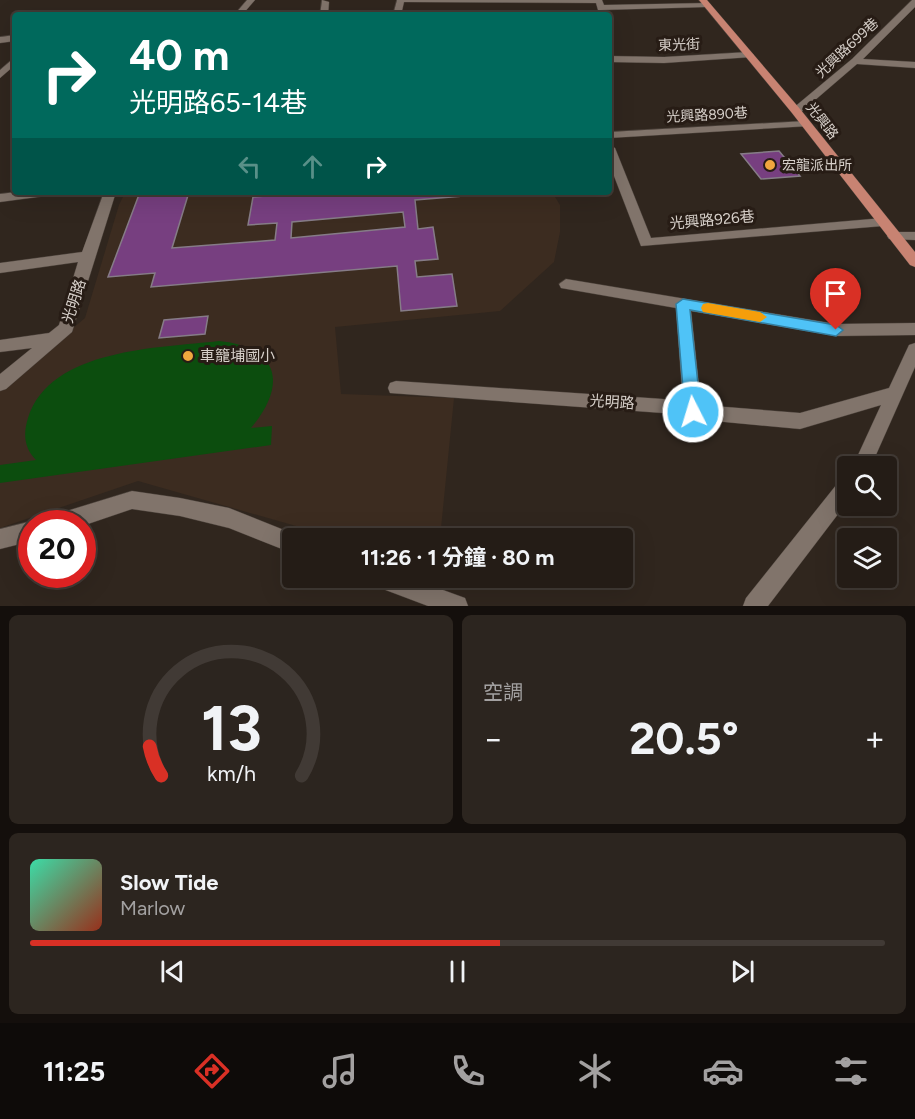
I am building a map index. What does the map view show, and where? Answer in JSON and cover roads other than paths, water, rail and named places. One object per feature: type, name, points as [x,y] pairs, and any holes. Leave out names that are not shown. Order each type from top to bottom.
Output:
[{"type":"main road","name":"光興路","points":[[705,2],[806,124],[915,262]]},
{"type":"lane","points":[[241,12],[251,0]]},
{"type":"lane","points":[[401,0],[599,1],[601,11],[705,2]]},
{"type":"lane","points":[[324,12],[325,2]]},
{"type":"lane","name":"光興路699巷","points":[[795,111],[855,61],[915,2]]},
{"type":"lane","name":"東光街","points":[[612,59],[664,60],[749,55]]},
{"type":"lane","points":[[855,61],[915,65]]},
{"type":"lane","points":[[0,75],[12,63]]},
{"type":"lane","name":"光興路890巷","points":[[612,135],[806,124]]},
{"type":"lane","name":"光興路926巷","points":[[612,156],[646,243],[883,222]]},
{"type":"lane","points":[[0,198],[22,195]]},
{"type":"lane","name":"光明路","points":[[0,384],[66,328],[87,256],[109,195]]},
{"type":"lane","points":[[894,236],[915,236]]},
{"type":"lane","name":"光明路","points":[[0,268],[87,256]]},
{"type":"lane","points":[[566,284],[836,330],[915,329]]},
{"type":"lane","points":[[683,304],[693,412]]},
{"type":"lane","name":"光明路","points":[[0,345],[51,339]]},
{"type":"lane","points":[[867,456],[915,349]]},
{"type":"lane","name":"光明路","points":[[396,388],[663,406],[693,412],[800,421],[897,393]]},
{"type":"lane","points":[[754,606],[837,499]]},
{"type":"lane","points":[[96,512],[132,500],[180,507],[229,518],[282,539]]},
{"type":"lane","points":[[0,539],[18,534]]},
{"type":"lane","points":[[409,588],[457,606]]},
{"type":"place","name":"宏龍派出所","points":[[770,165]]},
{"type":"place","name":"車籠埔國小","points":[[188,356]]}]
